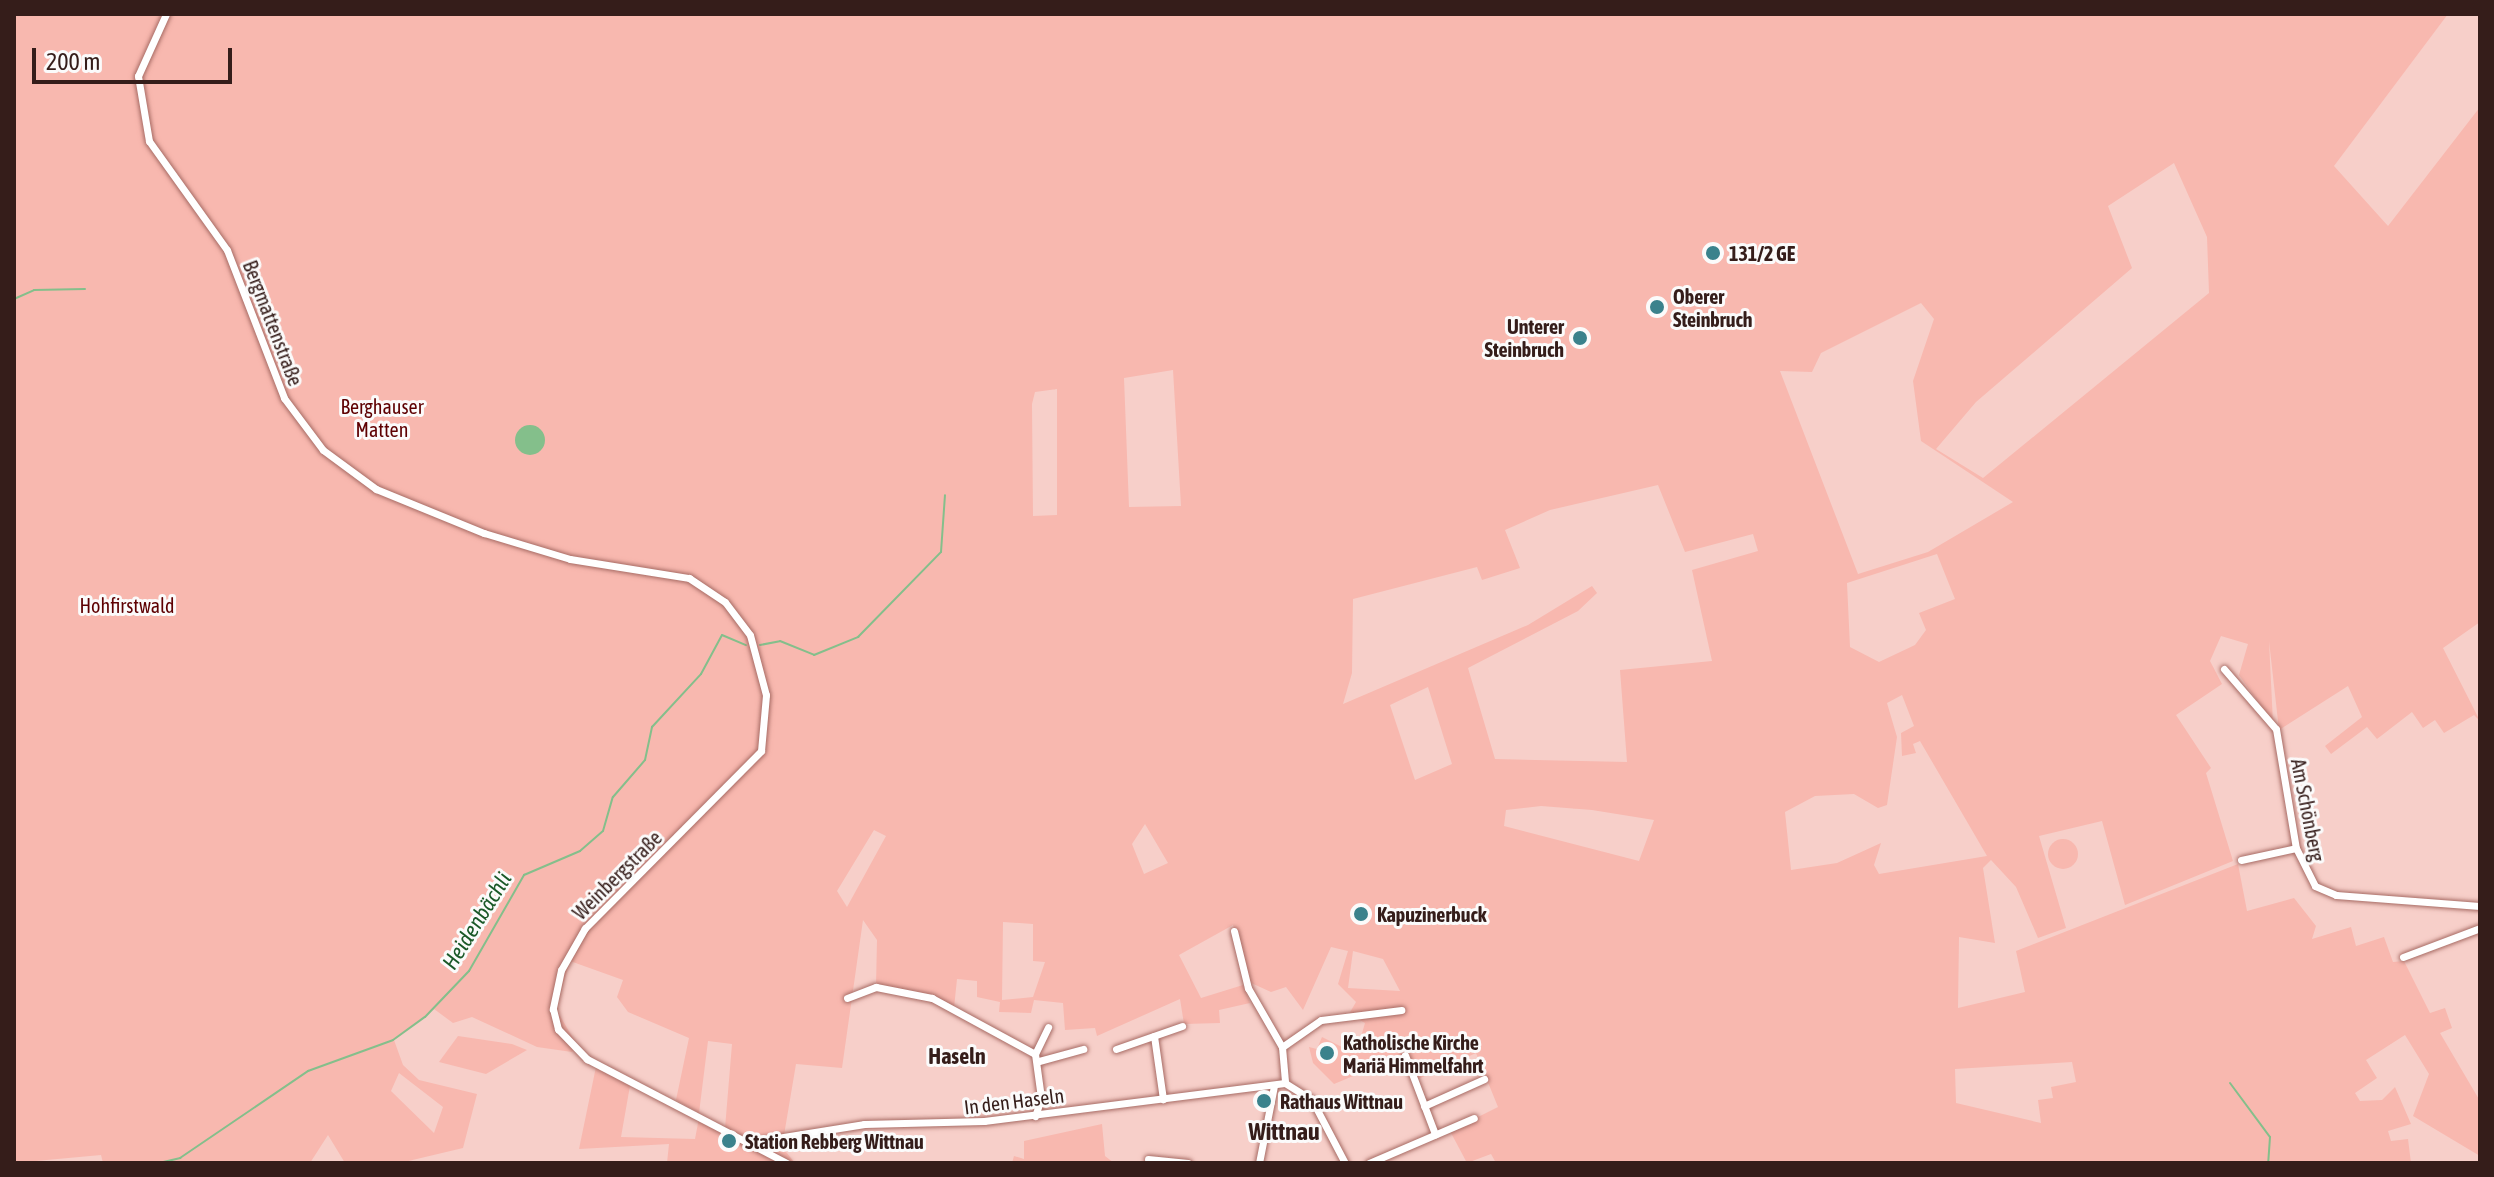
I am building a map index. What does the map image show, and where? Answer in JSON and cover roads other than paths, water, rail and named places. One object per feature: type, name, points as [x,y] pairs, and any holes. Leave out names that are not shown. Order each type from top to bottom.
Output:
[{"type":"street","name":"Bergmattenstraße","points":[[166,14],[139,73],[145,132],[227,250],[284,398],[323,450],[376,489],[443,518],[570,559],[673,571],[718,595],[737,615]]},
{"type":"street","name":"Weinbergstraße","points":[[737,615],[763,675],[761,751],[585,928],[561,970],[553,1009],[558,1029],[587,1059],[746,1143],[779,1156],[787,1163]]},
{"type":"street","name":"Am Schönberg","points":[[2224,669],[2276,729],[2296,848],[2304,873],[2323,892],[2480,906]]},
{"type":"street","points":[[2241,860],[2296,848]]},
{"type":"street","points":[[2403,957],[2480,928]]},
{"type":"street","points":[[1234,931],[1248,988],[1282,1047],[1285,1083],[1312,1100],[1345,1163]]},
{"type":"street","points":[[847,998],[876,987],[932,998],[1037,1058],[1083,1049]]},
{"type":"street","points":[[1282,1047],[1321,1020],[1401,1010]]},
{"type":"street","points":[[1116,1049],[1182,1026]]},
{"type":"street","points":[[1035,1116],[1037,1058],[1048,1027]]},
{"type":"street","points":[[1154,1036],[1163,1099]]},
{"type":"street","points":[[1405,1055],[1435,1134]]},
{"type":"street","points":[[1424,1106],[1484,1079]]},
{"type":"street","name":"In den Haseln","points":[[746,1143],[780,1136],[1035,1116],[1285,1083]]},
{"type":"street","points":[[1259,1163],[1274,1086]]},
{"type":"street","points":[[1369,1163],[1474,1118]]},
{"type":"street","points":[[779,1156],[780,1136]]},
{"type":"street","points":[[1148,1159],[1188,1163]]},
{"type":"waterway","points":[[14,299],[34,290],[85,289]]},
{"type":"waterway","name":"Heidenbächli","points":[[760,645],[780,641],[814,655],[858,637],[941,552],[945,495]]},
{"type":"waterway","name":"Heidenbächli","points":[[159,1163],[180,1158],[308,1071],[393,1040],[425,1017],[469,971],[524,875],[580,851],[603,831],[613,797],[645,760],[652,727],[701,674],[722,635],[746,645]]},
{"type":"waterway","points":[[2230,1083],[2270,1137],[2268,1163]]},
{"type":"place","name":"131/2 GE","points":[[1713,253]]},
{"type":"place","name":"Oberer Steinbruch","points":[[1657,307]]},
{"type":"place","name":"Unterer Steinbruch","points":[[1580,338]]},
{"type":"place","name":"Kapuzinerbuck","points":[[1361,914]]},
{"type":"place","name":"Katholische Kirche Mariä Himmelfahrt","points":[[1327,1053]]},
{"type":"place","name":"Rathaus Wittnau","points":[[1264,1101]]},
{"type":"place","name":"Station Rebberg Wittnau","points":[[729,1141]]},
{"type":"district","name":"Haseln","points":[[957,1057]]},
{"type":"district","name":"Wittnau","points":[[1284,1132]]},
{"type":"park label","name":"Berghauser Matten","points":[[382,418]]},
{"type":"park label","name":"Hohfirstwald","points":[[127,605]]}]
